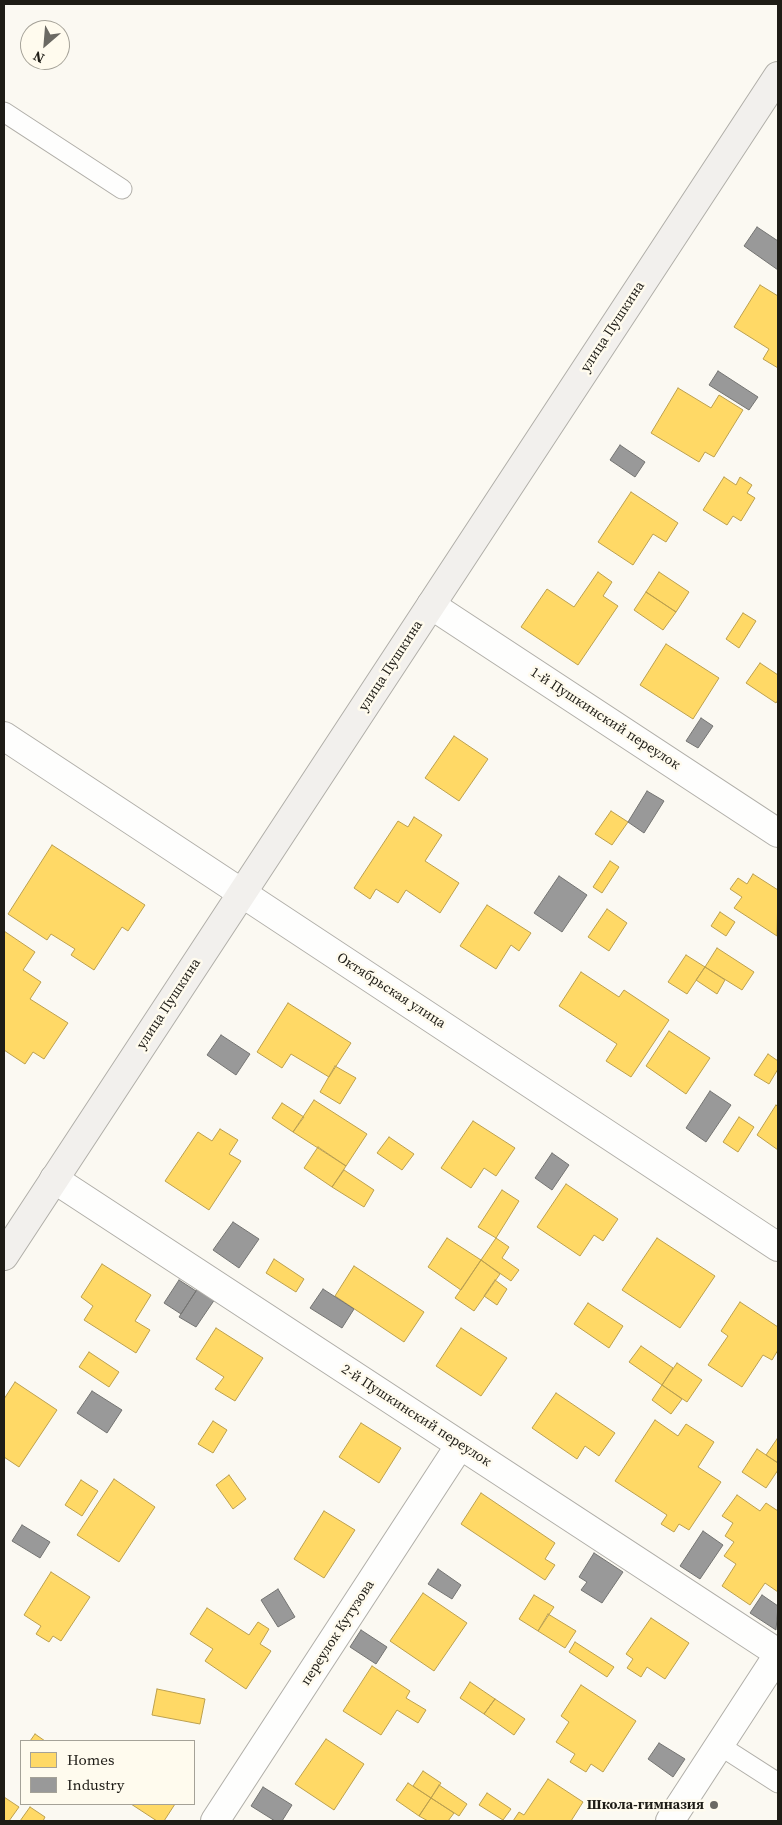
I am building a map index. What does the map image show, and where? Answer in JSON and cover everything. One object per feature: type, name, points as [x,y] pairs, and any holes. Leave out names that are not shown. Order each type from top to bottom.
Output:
[{"type":"street","name":"улица Пушкина","points":[[4,1256],[778,76]]},
{"type":"street","name":"1-й Пушкинский переулок","points":[[431,605],[778,833]]},
{"type":"street","name":"Октябрьская улица","points":[[4,736],[778,1247]]},
{"type":"street","name":"2-й Пушкинский переулок","points":[[54,1179],[778,1654]]},
{"type":"street","name":"переулок Кутузова","points":[[215,1821],[460,1445]]},
{"type":"street","points":[[670,1821],[778,1654]]},
{"type":"lane","points":[[4,112],[122,189]]},
{"type":"lane","points":[[719,1745],[778,1783]]},
{"type":"building: Homes","points":[[760,285],[778,296],[778,368],[763,359],[769,349],[734,327]]},
{"type":"building: Homes","points":[[678,388],[711,408],[719,395],[743,410],[714,457],[705,452],[699,462],[651,433]]},
{"type":"building: Homes","points":[[724,477],[736,485],[740,477],[752,485],[747,493],[755,498],[741,521],[733,516],[727,525],[703,510]]},
{"type":"building: Homes","points":[[631,492],[678,523],[666,542],[653,534],[633,565],[598,542]]},
{"type":"building: Homes","points":[[598,572],[612,582],[603,596],[618,606],[578,665],[521,627],[547,589],[574,607]]},
{"type":"building: Homes","points":[[659,572],[689,592],[676,612],[646,592]]},
{"type":"building: Homes","points":[[646,592],[676,612],[663,630],[634,610]]},
{"type":"building: Homes","points":[[743,613],[756,621],[739,648],[726,639]]},
{"type":"building: Homes","points":[[666,644],[719,678],[693,719],[640,685]]},
{"type":"building: Homes","points":[[760,663],[778,675],[778,700],[776,703],[746,683]]},
{"type":"building: Homes","points":[[454,736],[488,759],[459,801],[425,778]]},
{"type":"building: Homes","points":[[611,811],[628,822],[612,845],[595,834]]},
{"type":"building: Homes","points":[[414,817],[442,835],[425,861],[459,883],[440,913],[406,890],[398,903],[376,889],[370,899],[354,888],[398,821],[408,827]]},
{"type":"building: Homes","points":[[52,845],[145,905],[128,931],[122,927],[94,970],[71,955],[75,949],[51,934],[47,940],[8,914]]},
{"type":"building: Homes","points":[[610,861],[619,867],[602,893],[593,887]]},
{"type":"building: Homes","points":[[753,874],[778,890],[777,936],[734,908],[742,897],[730,889],[738,878],[747,884]]},
{"type":"building: Homes","points":[[487,905],[531,933],[519,951],[511,945],[496,969],[460,946]]},
{"type":"building: Homes","points":[[607,909],[627,923],[609,951],[588,937]]},
{"type":"building: Homes","points":[[720,912],[735,922],[726,936],[711,926]]},
{"type":"building: Homes","points":[[4,931],[35,952],[23,970],[41,982],[30,999],[68,1023],[44,1059],[33,1052],[25,1064],[4,1050]]},
{"type":"building: Homes","points":[[717,948],[754,972],[742,990],[705,967]]},
{"type":"building: Homes","points":[[686,955],[705,967],[687,994],[668,982]]},
{"type":"building: Homes","points":[[705,967],[725,980],[717,994],[696,980]]},
{"type":"building: Homes","points":[[581,972],[619,997],[624,990],[669,1020],[631,1077],[606,1061],[617,1044],[559,1006]]},
{"type":"building: Homes","points":[[288,1003],[351,1043],[329,1077],[291,1054],[282,1068],[257,1052]]},
{"type":"building: Homes","points":[[669,1031],[710,1058],[686,1094],[646,1066]]},
{"type":"building: Homes","points":[[768,1054],[778,1061],[778,1069],[769,1084],[754,1075]]},
{"type":"building: Homes","points":[[335,1066],[356,1078],[340,1104],[320,1092]]},
{"type":"building: Homes","points":[[314,1100],[367,1134],[346,1166],[293,1132]]},
{"type":"building: Homes","points":[[282,1103],[304,1117],[293,1132],[272,1118]]},
{"type":"building: Homes","points":[[776,1105],[778,1107],[778,1150],[757,1135]]},
{"type":"building: Homes","points":[[739,1117],[754,1127],[738,1152],[723,1142]]},
{"type":"building: Homes","points":[[473,1121],[515,1148],[496,1176],[484,1168],[471,1188],[441,1168]]},
{"type":"building: Homes","points":[[220,1129],[238,1140],[229,1154],[241,1161],[209,1210],[165,1181],[198,1132],[212,1141]]},
{"type":"building: Homes","points":[[389,1137],[414,1154],[402,1170],[377,1153]]},
{"type":"building: Homes","points":[[318,1147],[346,1166],[332,1187],[304,1168]]},
{"type":"building: Homes","points":[[344,1170],[374,1190],[364,1207],[332,1187]]},
{"type":"building: Homes","points":[[566,1184],[618,1219],[603,1241],[594,1235],[580,1256],[537,1227]]},
{"type":"building: Homes","points":[[502,1190],[519,1201],[496,1238],[478,1227]]},
{"type":"building: Homes","points":[[447,1238],[481,1260],[461,1290],[428,1267]]},
{"type":"building: Homes","points":[[496,1238],[509,1247],[502,1258],[519,1270],[511,1281],[481,1260]]},
{"type":"building: Homes","points":[[657,1238],[715,1276],[680,1328],[622,1290]]},
{"type":"building: Homes","points":[[274,1259],[304,1279],[296,1292],[266,1273]]},
{"type":"building: Homes","points":[[481,1260],[500,1274],[474,1311],[455,1298]]},
{"type":"building: Homes","points":[[102,1264],[151,1295],[135,1321],[150,1330],[136,1353],[84,1320],[93,1306],[81,1297]]},
{"type":"building: Homes","points":[[354,1266],[424,1312],[404,1342],[335,1296]]},
{"type":"building: Homes","points":[[495,1280],[507,1289],[497,1305],[484,1296]]},
{"type":"building: Homes","points":[[740,1302],[778,1327],[778,1350],[772,1360],[763,1355],[742,1387],[708,1365],[728,1336],[721,1331]]},
{"type":"building: Homes","points":[[588,1303],[623,1326],[609,1348],[574,1324]]},
{"type":"building: Homes","points":[[216,1328],[263,1358],[235,1401],[215,1389],[224,1377],[196,1359]]},
{"type":"building: Homes","points":[[461,1328],[507,1358],[481,1396],[436,1366]]},
{"type":"building: Homes","points":[[641,1346],[673,1368],[662,1385],[629,1362]]},
{"type":"building: Homes","points":[[89,1352],[119,1372],[109,1387],[79,1367]]},
{"type":"building: Homes","points":[[677,1363],[702,1380],[687,1402],[662,1385]]},
{"type":"building: Homes","points":[[15,1382],[57,1410],[19,1467],[4,1457],[4,1399]]},
{"type":"building: Homes","points":[[662,1385],[682,1399],[671,1414],[652,1400]]},
{"type":"building: Homes","points":[[556,1393],[615,1433],[599,1456],[585,1446],[577,1459],[532,1428]]},
{"type":"building: Homes","points":[[655,1420],[678,1436],[686,1424],[714,1442],[698,1467],[721,1482],[689,1530],[679,1524],[674,1532],[661,1524],[667,1515],[615,1481]]},
{"type":"building: Homes","points":[[213,1421],[227,1430],[213,1453],[198,1444]]},
{"type":"building: Homes","points":[[361,1423],[401,1448],[379,1483],[339,1457]]},
{"type":"building: Homes","points":[[778,1440],[778,1463],[766,1455]]},
{"type":"building: Homes","points":[[757,1449],[778,1463],[778,1470],[766,1488],[742,1472]]},
{"type":"building: Homes","points":[[229,1475],[246,1499],[233,1509],[216,1485]]},
{"type":"building: Homes","points":[[114,1479],[155,1507],[119,1562],[77,1535]]},
{"type":"building: Homes","points":[[81,1480],[98,1491],[82,1516],[65,1505]]},
{"type":"building: Homes","points":[[481,1493],[555,1543],[545,1559],[555,1565],[545,1580],[461,1524]]},
{"type":"building: Homes","points":[[737,1495],[760,1511],[766,1503],[778,1511],[778,1592],[765,1583],[750,1605],[722,1586],[736,1564],[724,1556],[734,1542],[725,1536],[733,1523],[722,1516]]},
{"type":"building: Homes","points":[[324,1511],[355,1530],[324,1578],[294,1559]]},
{"type":"building: Homes","points":[[51,1572],[90,1597],[61,1641],[53,1636],[49,1642],[36,1634],[41,1626],[24,1615]]},
{"type":"building: Homes","points":[[423,1593],[467,1623],[434,1671],[390,1641]]},
{"type":"building: Homes","points":[[534,1595],[554,1607],[538,1631],[519,1619]]},
{"type":"building: Homes","points":[[207,1608],[249,1635],[258,1622],[269,1629],[260,1644],[271,1651],[246,1689],[205,1661],[213,1649],[190,1634]]},
{"type":"building: Homes","points":[[548,1614],[576,1631],[565,1648],[538,1631]]},
{"type":"building: Homes","points":[[651,1618],[689,1643],[665,1679],[647,1667],[641,1677],[627,1668],[633,1659],[626,1654]]},
{"type":"building: Homes","points":[[575,1642],[614,1667],[607,1677],[569,1652]]},
{"type":"building: Homes","points":[[372,1666],[410,1691],[406,1698],[426,1710],[418,1723],[397,1710],[381,1735],[343,1711]]},
{"type":"building: Homes","points":[[470,1682],[495,1699],[484,1714],[460,1698]]},
{"type":"building: Homes","points":[[581,1685],[636,1721],[603,1772],[591,1764],[586,1772],[570,1762],[575,1754],[556,1742],[569,1722],[561,1716]]},
{"type":"building: Homes","points":[[157,1689],[205,1699],[200,1724],[152,1715]]},
{"type":"building: Homes","points":[[495,1699],[525,1719],[514,1735],[484,1714]]},
{"type":"building: Homes","points":[[35,1734],[44,1740],[31,1740]]},
{"type":"building: Homes","points":[[326,1739],[364,1764],[334,1810],[295,1784]]},
{"type":"building: Homes","points":[[423,1771],[441,1783],[431,1798],[413,1786]]},
{"type":"building: Homes","points":[[548,1779],[583,1802],[571,1821],[513,1821],[519,1812],[524,1815]]},
{"type":"building: Homes","points":[[408,1783],[431,1798],[419,1816],[396,1800]]},
{"type":"building: Homes","points":[[439,1785],[467,1804],[459,1816],[431,1798]]},
{"type":"building: Homes","points":[[487,1793],[511,1809],[503,1820],[479,1805]]},
{"type":"building: Homes","points":[[4,1797],[19,1807],[9,1821],[4,1821]]},
{"type":"building: Homes","points":[[431,1798],[454,1813],[448,1821],[428,1821],[419,1816]]},
{"type":"building: Homes","points":[[133,1805],[174,1805],[164,1821],[157,1821]]},
{"type":"building: Homes","points":[[30,1807],[45,1817],[43,1821],[20,1821]]},
{"type":"building: Industry","points":[[757,227],[778,241],[778,270],[744,246]]},
{"type":"building: Industry","points":[[718,371],[758,397],[749,410],[709,385]]},
{"type":"building: Industry","points":[[620,445],[645,462],[635,477],[610,460]]},
{"type":"building: Industry","points":[[701,718],[713,726],[698,748],[686,741]]},
{"type":"building: Industry","points":[[647,791],[664,801],[644,833],[628,822]]},
{"type":"building: Industry","points":[[559,876],[587,895],[562,932],[534,913]]},
{"type":"building: Industry","points":[[221,1035],[250,1054],[236,1075],[207,1055]]},
{"type":"building: Industry","points":[[710,1091],[731,1105],[706,1142],[686,1128]]},
{"type":"building: Industry","points":[[552,1153],[569,1165],[552,1190],[535,1178]]},
{"type":"building: Industry","points":[[233,1222],[259,1239],[239,1268],[213,1250]]},
{"type":"building: Industry","points":[[179,1280],[196,1291],[181,1314],[164,1303]]},
{"type":"building: Industry","points":[[198,1288],[215,1299],[196,1327],[179,1317]]},
{"type":"building: Industry","points":[[323,1289],[354,1309],[342,1328],[310,1308]]},
{"type":"building: Industry","points":[[92,1391],[122,1410],[107,1433],[77,1413]]},
{"type":"building: Industry","points":[[22,1525],[50,1542],[40,1558],[12,1541]]},
{"type":"building: Industry","points":[[703,1531],[723,1545],[700,1579],[680,1566]]},
{"type":"building: Industry","points":[[594,1553],[623,1572],[602,1603],[581,1590],[587,1582],[579,1577]]},
{"type":"building: Industry","points":[[438,1569],[461,1585],[452,1599],[428,1584]]},
{"type":"building: Industry","points":[[278,1589],[295,1617],[278,1627],[261,1600]]},
{"type":"building: Industry","points":[[762,1595],[778,1606],[776,1630],[750,1613]]},
{"type":"building: Industry","points":[[361,1630],[387,1647],[376,1664],[350,1647]]},
{"type":"building: Industry","points":[[659,1743],[685,1759],[673,1777],[648,1759]]},
{"type":"building: Industry","points":[[263,1787],[292,1805],[282,1821],[275,1821],[251,1806]]},
{"type":"place","name":"Школа-гимназия","points":[[714,1805]]}]
